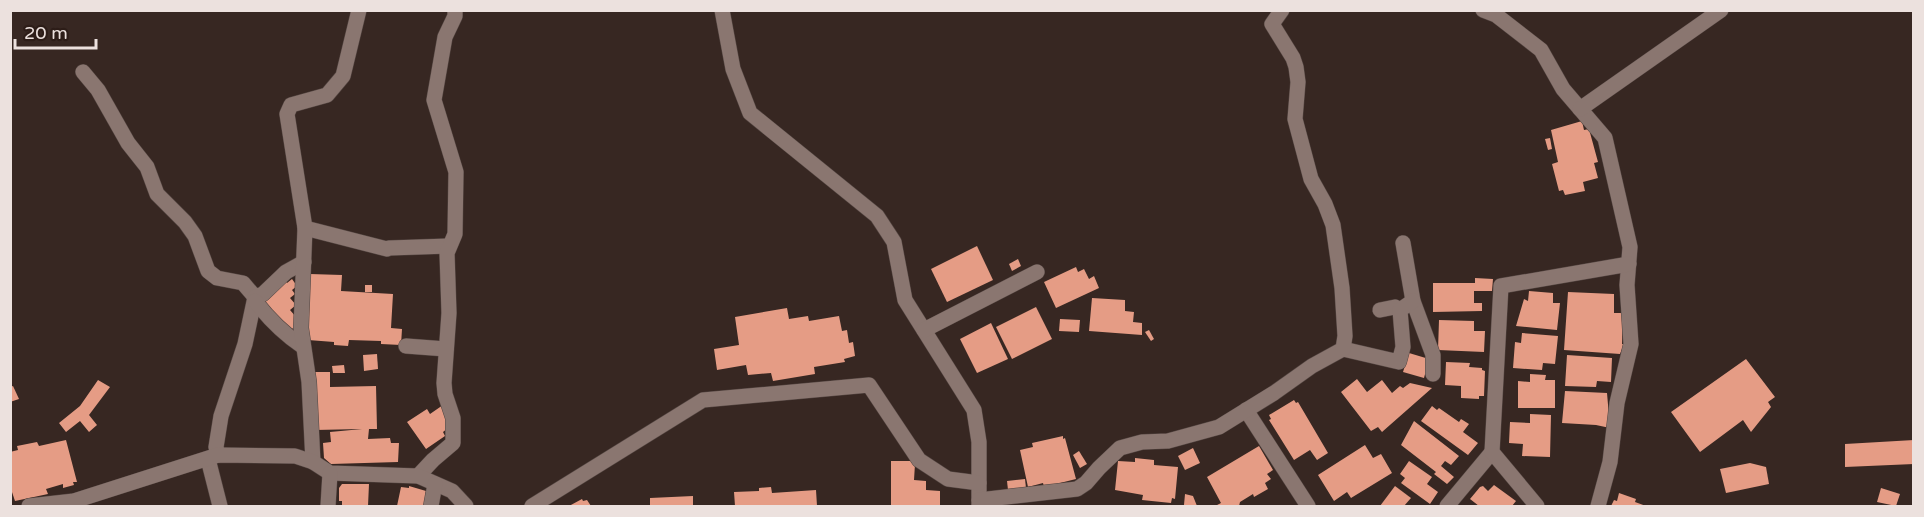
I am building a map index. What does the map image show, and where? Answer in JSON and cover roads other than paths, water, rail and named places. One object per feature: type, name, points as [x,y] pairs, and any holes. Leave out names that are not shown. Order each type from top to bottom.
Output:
[{"type":"street","points":[[313,462],[309,382],[301,328],[305,228],[287,114],[291,105],[327,95],[343,76],[359,10]]},
{"type":"street","points":[[418,476],[453,443],[453,418],[444,383],[448,312],[447,253],[455,234],[456,172],[434,100],[445,37],[455,10]]},
{"type":"street","points":[[722,10],[733,69],[750,113],[878,216],[894,242],[906,300],[974,410],[979,442],[979,503],[1077,489],[1086,483],[1120,448],[1142,441],[1168,441],[1219,427],[1312,366],[1343,349],[1399,362],[1403,347],[1400,310]]},
{"type":"street","points":[[1282,10],[1272,24],[1296,67],[1298,82],[1295,120],[1311,179],[1325,204],[1333,225],[1342,288],[1345,336],[1343,349]]},
{"type":"street","points":[[1483,10],[1496,15],[1541,51],[1563,89],[1605,138],[1630,247],[1627,285],[1631,344],[1617,403],[1610,462],[1598,507]]},
{"type":"street","points":[[1580,109],[1721,10]]},
{"type":"street","points":[[83,72],[98,90],[128,143],[147,167],[157,194],[185,222],[195,236],[208,272],[217,278],[243,283],[266,316],[287,336],[302,346]]},
{"type":"street","points":[[305,228],[387,249],[448,246]]},
{"type":"street","points":[[1403,243],[1413,301],[1433,355],[1433,374]]},
{"type":"street","points":[[220,507],[213,457],[221,416],[238,367],[255,299],[286,272],[304,262]]},
{"type":"street","points":[[1447,507],[1492,452],[1501,286],[1629,264]]},
{"type":"street","points":[[924,330],[1037,272]]},
{"type":"street","points":[[1400,310],[1413,301]]},
{"type":"street","points":[[1380,310],[1395,307],[1400,310]]},
{"type":"street","points":[[406,346],[446,349]]},
{"type":"street","points":[[532,507],[703,400],[869,385],[919,460],[948,479],[979,483]]},
{"type":"street","points":[[1246,410],[1308,507]]},
{"type":"street","points":[[1492,452],[1533,505]]},
{"type":"street","points":[[29,507],[74,501],[213,457],[295,456],[313,462],[330,473],[418,476],[452,491],[466,507]]},
{"type":"street","points":[[328,507],[330,473]]},
{"type":"street","points":[[431,507],[435,484]]}]
